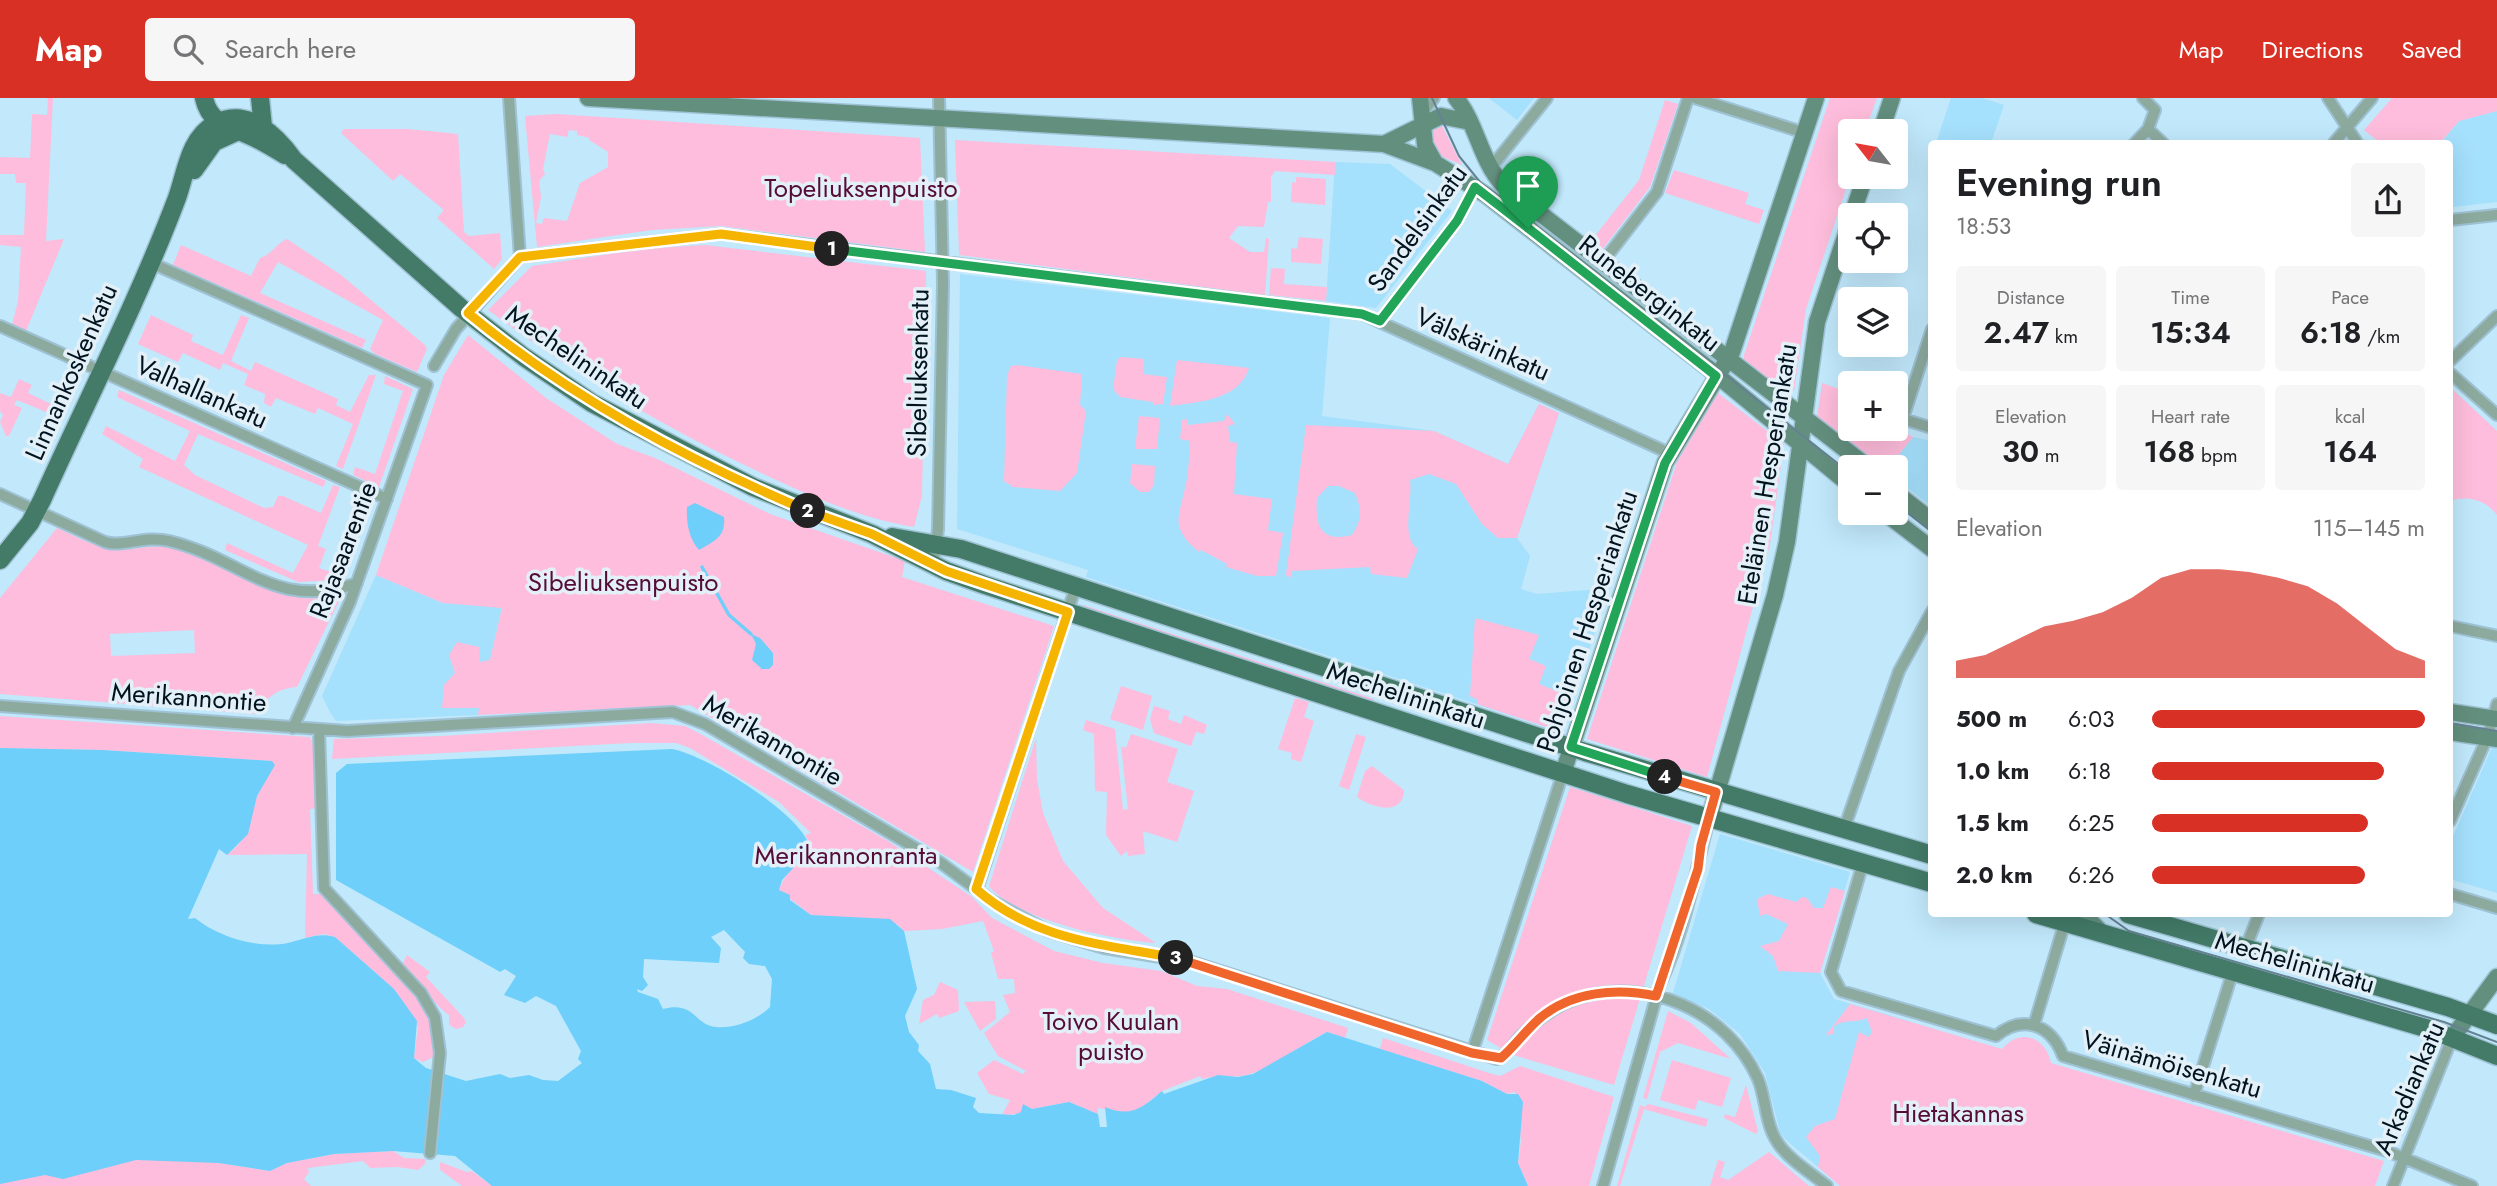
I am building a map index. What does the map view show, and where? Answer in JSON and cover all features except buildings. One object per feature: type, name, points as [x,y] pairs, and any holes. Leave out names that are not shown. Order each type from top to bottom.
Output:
[{"type":"main road","name":"Mechelininkatu","points":[[204,98],[208,111],[219,122],[294,160],[468,313],[548,374],[645,433],[753,487],[872,534],[933,565],[1068,612],[1709,819],[1928,882]]},
{"type":"main road","points":[[219,122],[240,119],[263,127],[260,98]]},
{"type":"main road","name":"Runeberginkatu","points":[[588,98],[1384,144],[1435,163],[1475,187],[1716,376],[1838,476]]},
{"type":"main road","name":"Runeberginkatu","points":[[1456,98],[1468,113],[1489,170],[1502,184],[1853,455]]},
{"type":"main road","name":"Pohjoinen Hesperiankatu","points":[[1563,773],[1669,453],[1727,359],[1816,98]]},
{"type":"main road","points":[[1885,119],[1892,98]]},
{"type":"main road","points":[[1422,111],[1470,122]]},
{"type":"main road","points":[[1384,144],[1422,111]]},
{"type":"main road","points":[[1422,111],[1425,145],[1435,163]]},
{"type":"main road","name":"Linnankoskenkatu","points":[[0,559],[37,512],[177,198],[195,145],[204,133],[219,122]]},
{"type":"main road","name":"Mechelininkatu","points":[[263,127],[280,141],[294,160]]},
{"type":"main road","name":"Linnankoskenkatu","points":[[177,198],[212,144],[226,134],[236,132]]},
{"type":"main road","name":"Sandelsinkatu","points":[[1475,187],[1489,170]]},
{"type":"main road","name":"Eteläinen Hesperiankatu","points":[[1709,819],[1775,595],[1796,477],[1798,444],[1819,312],[1838,257]]},
{"type":"main road","points":[[1796,477],[1807,468],[1824,465]]},
{"type":"main road","points":[[1908,503],[1928,519]]},
{"type":"main road","points":[[1901,525],[1928,546]]},
{"type":"main road","name":"Mechelininkatu","points":[[872,534],[937,544],[1076,586],[1571,747],[1928,854]]},
{"type":"main road","points":[[2453,712],[2495,714]]},
{"type":"main road","points":[[2453,732],[2492,738]]},
{"type":"main road","name":"Mechelininkatu","points":[[2047,917],[2452,1038],[2497,1056]]},
{"type":"main road","points":[[2086,917],[2103,933]]},
{"type":"main road","name":"Mechelininkatu","points":[[2139,917],[2468,1014],[2497,1026]]},
{"type":"main road","name":"Arkadiankatu","points":[[2452,1038],[2497,977]]},
{"type":"street","points":[[434,366],[447,341],[468,313],[520,257],[509,98]]},
{"type":"street","name":"Sibeliuksenkatu","points":[[933,565],[937,544],[943,263],[939,98]]},
{"type":"street","points":[[1422,111],[1434,98]]},
{"type":"street","name":"Sandelsinkatu","points":[[1489,170],[1547,98]]},
{"type":"street","points":[[1602,263],[1657,192],[1688,98]]},
{"type":"street","points":[[1695,98],[1805,133]]},
{"type":"street","points":[[2138,140],[2148,129],[2155,110],[2143,98]]},
{"type":"street","points":[[2328,98],[2355,140]]},
{"type":"street","points":[[2336,140],[2372,98]]},
{"type":"street","points":[[2148,129],[2160,140]]},
{"type":"street","name":"Sandelsinkatu","points":[[1380,321],[1457,221],[1475,187]]},
{"type":"street","points":[[2453,220],[2497,215]]},
{"type":"street","name":"Välskärinkatu","points":[[520,257],[721,234],[1362,314],[1669,453]]},
{"type":"street","name":"Rajasaarentie","points":[[149,262],[427,385],[357,583],[293,728]]},
{"type":"street","points":[[2453,358],[2497,316]]},
{"type":"street","name":"Valhallankatu","points":[[0,326],[387,499]]},
{"type":"street","points":[[1928,342],[1907,405],[1906,419],[1928,427]]},
{"type":"street","points":[[2453,376],[2497,415]]},
{"type":"street","points":[[0,494],[114,545],[139,538],[179,544],[299,593],[325,593],[357,583]]},
{"type":"street","points":[[976,889],[1076,586]]},
{"type":"street","points":[[1843,829],[1899,671],[1928,618]]},
{"type":"street","points":[[2453,627],[2497,636]]},
{"type":"street","name":"Merikannontie","points":[[0,706],[319,729],[428,728],[673,712],[705,724],[941,863],[1014,914],[1062,936],[1104,948],[1192,962],[1472,1053],[1501,1058],[1544,1015],[1581,997],[1621,991],[1656,996]]},
{"type":"street","points":[[2453,815],[2492,738],[2495,714]]},
{"type":"street","points":[[319,729],[324,887],[421,993],[437,1025],[439,1061],[430,1153]]},
{"type":"street","name":"Pohjoinen Hesperiankatu","points":[[1472,1053],[1563,773]]},
{"type":"street","name":"Eteläinen Hesperiankatu","points":[[1604,1186],[1656,996],[1698,869],[1709,819]]},
{"type":"street","points":[[1863,863],[1831,972],[1841,990],[1996,1036],[2012,1025],[2034,1025],[2065,922]]},
{"type":"street","points":[[2453,895],[2497,908]]},
{"type":"street","points":[[2246,947],[2258,917]]},
{"type":"street","points":[[2194,1095],[2233,971]]},
{"type":"street","points":[[1656,996],[1699,1012],[1732,1040],[1758,1079],[1777,1142],[1827,1186]]},
{"type":"street","name":"Väinämöisenkatu","points":[[2034,1025],[2054,1038],[2063,1056],[2405,1158],[2472,1186]]},
{"type":"street","name":"Arkadiankatu","points":[[2393,1186],[2452,1038]]},
{"type":"shaded area","points":[[1489,98],[1534,98],[1517,120]]},
{"type":"shaded area","points":[[1951,98],[1982,98],[2004,105],[1992,140],[1937,140]]},
{"type":"shaded area","points":[[2497,111],[2497,202],[2453,207],[2453,140],[2443,140],[2459,121]]},
{"type":"shaded area","points":[[1335,162],[1390,164],[1452,211],[1376,308],[1326,301]]},
{"type":"shaded area","points":[[960,274],[1330,318],[1322,416],[1434,431],[1508,464],[1539,404],[1559,413],[1517,538],[1530,556],[1521,589],[1537,594],[1600,589],[1608,592],[1562,732],[1086,577],[1088,570],[957,529]]},
{"type":"shaded area","points":[[1913,437],[1928,440],[1928,504],[1908,488],[1908,455],[1899,455]]},
{"type":"shaded area","points":[[695,503],[724,517],[721,533],[699,550],[691,536],[687,518],[687,507]]},
{"type":"shaded area","points":[[376,575],[443,603],[502,607],[478,715],[336,721],[322,696]]},
{"type":"shaded area","points":[[751,634],[760,638],[773,653],[773,665],[769,669],[762,669],[752,660],[756,644]]},
{"type":"shaded area","points":[[2493,745],[2497,746],[2497,893],[2453,880],[2453,836]]},
{"type":"shaded area","points":[[0,748],[103,750],[272,761],[275,765],[257,796],[248,834],[227,855],[219,849],[188,919],[195,918],[215,931],[251,943],[276,944],[317,936],[335,937],[394,989],[417,1021],[414,1058],[426,1068],[466,1081],[500,1074],[510,1078],[529,1075],[558,1081],[582,1063],[578,1059],[581,1051],[556,1006],[536,996],[525,1003],[504,995],[516,976],[505,969],[500,972],[336,880],[336,773],[347,764],[672,749],[687,753],[730,775],[754,790],[794,823],[806,839],[811,853],[804,863],[798,863],[782,880],[779,890],[790,895],[790,900],[811,915],[890,919],[904,931],[917,989],[905,1016],[909,1032],[919,1045],[918,1051],[930,1064],[936,1089],[951,1090],[976,1098],[973,1107],[979,1113],[1014,1115],[1021,1112],[1023,1104],[1032,1109],[1069,1102],[1098,1114],[1100,1127],[1107,1127],[1105,1107],[1122,1112],[1136,1110],[1162,1091],[1164,1094],[1218,1075],[1238,1077],[1253,1074],[1327,1032],[1482,1081],[1507,1094],[1518,1094],[1523,1102],[1518,1163],[1528,1186],[492,1186],[455,1156],[393,1151],[334,1154],[287,1163],[270,1171],[219,1163],[136,1160],[63,1179],[45,1175],[0,1184]],"holes":[[[724,930],[745,952],[743,958],[749,964],[765,966],[772,979],[770,1007],[745,1023],[730,1027],[709,1025],[682,1008],[663,1009],[658,999],[638,992],[637,989],[642,991],[648,985],[643,977],[644,959],[719,963],[721,948],[711,937]]]},
{"type":"shaded area","points":[[1720,834],[1850,872],[1820,973],[1834,999],[1909,1021],[1883,1107],[1821,1161],[1818,1167],[1780,1132],[1765,1073],[1740,1034],[1709,1009],[1673,993]]},
{"type":"green space","points":[[48,98],[53,98],[46,241],[64,239],[26,331],[12,325],[18,301],[21,247],[0,245],[0,235],[24,235],[26,183],[16,183],[15,174],[0,174],[0,157],[30,158],[32,114],[47,115]]},
{"type":"green space","points":[[1830,98],[1877,98],[1869,119],[1838,119],[1838,189],[1846,189],[1841,203],[1838,203],[1838,213],[1806,309],[1794,391],[1786,391],[1744,362],[1744,355]]},
{"type":"green space","points":[[2392,98],[2497,98],[2497,111],[2459,121],[2443,140],[2376,140],[2364,130]]},
{"type":"green space","points":[[1665,100],[1678,104],[1650,187],[1602,250],[1591,241],[1639,180]]},
{"type":"green space","name":"Topeliuksenpuisto","points":[[556,114],[920,138],[925,252],[721,226],[652,230],[537,247],[525,116]],"holes":[[[569,130],[577,131],[577,135],[590,138],[589,140],[608,152],[608,167],[580,183],[567,221],[544,218],[542,224],[536,223],[541,197],[539,181],[545,174],[543,169],[550,134],[567,137]]]},
{"type":"green space","points":[[1441,124],[1462,165],[1441,156],[1433,146],[1433,129]]},
{"type":"green space","points":[[344,129],[408,129],[458,134],[464,232],[469,236],[500,233],[502,259],[494,269],[437,218],[444,210],[400,174],[393,181],[341,133]]},
{"type":"green space","name":"Topeliuksenpuisto","points":[[955,140],[1335,162],[1335,175],[1275,171],[1271,177],[1271,202],[1268,202],[1264,227],[1238,226],[1229,238],[1250,252],[1264,252],[1266,238],[1269,239],[1265,295],[959,255]]},
{"type":"green space","points":[[1674,170],[1749,193],[1745,204],[1764,210],[1759,224],[1665,193]]},
{"type":"green space","points":[[1296,177],[1326,179],[1325,205],[1291,202],[1292,182],[1296,183]]},
{"type":"green space","points":[[1299,237],[1323,239],[1321,264],[1291,262],[1291,248],[1297,249]]},
{"type":"green space","points":[[287,239],[341,275],[425,345],[427,349],[417,372],[375,354],[370,349],[383,320],[278,262],[260,293],[366,340],[362,348],[173,265],[181,245],[251,276],[260,258]]},
{"type":"green space","points":[[705,245],[926,271],[922,496],[914,527],[872,518],[831,504],[717,452],[616,396],[488,310],[532,266],[642,249]]},
{"type":"green space","points":[[1271,268],[1285,269],[1284,284],[1327,287],[1326,301],[1269,295]]},
{"type":"green space","points":[[151,315],[193,335],[191,341],[223,355],[241,315],[249,318],[231,361],[251,371],[255,362],[338,399],[336,405],[350,412],[369,375],[376,375],[343,469],[336,466],[353,424],[318,408],[315,414],[276,398],[271,407],[264,403],[265,394],[244,385],[248,374],[223,363],[220,370],[183,353],[178,362],[138,344]]},
{"type":"green space","name":"Sibeliuksenpuisto","points":[[468,335],[546,398],[617,444],[655,458],[770,514],[905,561],[902,577],[1054,626],[973,872],[690,705],[478,715],[479,708],[442,708],[444,685],[455,673],[449,655],[457,642],[479,647],[480,662],[490,660],[502,608],[443,603],[376,575],[444,375]]},
{"type":"green space","points":[[1121,357],[1144,359],[1143,374],[1167,377],[1163,404],[1153,405],[1153,402],[1120,397],[1113,389],[1117,360]]},
{"type":"green space","points":[[1177,360],[1249,368],[1237,387],[1217,398],[1170,406]]},
{"type":"green space","points":[[1011,366],[1082,374],[1080,405],[1086,411],[1077,473],[1060,491],[1013,487],[1004,481],[1007,375]]},
{"type":"green space","points":[[385,376],[413,389],[379,487],[353,475],[355,467],[375,474],[403,391],[384,384]]},
{"type":"green space","points":[[19,379],[32,385],[28,393],[53,405],[55,402],[62,405],[56,416],[17,400],[14,405],[22,408],[9,436],[6,436],[0,422],[3,415],[0,411],[0,393],[11,397]]},
{"type":"green space","points":[[1822,383],[1838,389],[1838,434],[1817,418]]},
{"type":"green space","points":[[119,390],[326,481],[323,487],[198,434],[184,465],[195,475],[264,508],[273,507],[278,496],[283,496],[321,513],[333,485],[340,487],[318,546],[326,549],[319,568],[331,572],[335,580],[298,582],[225,550],[227,543],[293,573],[308,545],[139,467],[143,459],[102,434],[106,426],[175,461],[190,431],[117,397]]},
{"type":"green space","points":[[2453,390],[2497,431],[2497,515],[2482,502],[2453,501]]},
{"type":"green space","points":[[1718,393],[1784,444],[1770,544],[1707,777],[1587,739],[1677,462]]},
{"type":"green space","points":[[1539,404],[1559,413],[1517,538],[1498,538],[1482,524],[1456,484],[1429,474],[1410,480],[1408,528],[1413,544],[1418,549],[1407,578],[1371,574],[1370,567],[1292,571],[1292,578],[1286,575],[1306,425],[1434,431],[1508,464]],"holes":[[[1328,486],[1339,486],[1355,493],[1360,510],[1358,524],[1352,535],[1341,537],[1326,534],[1317,516],[1317,498]]]},
{"type":"green space","points":[[1227,414],[1235,424],[1228,426],[1230,442],[1237,443],[1234,494],[1272,499],[1268,530],[1283,533],[1276,576],[1257,576],[1226,567],[1227,564],[1201,550],[1199,552],[1180,528],[1179,513],[1187,479],[1190,441],[1180,439],[1182,420],[1187,419],[1188,425],[1224,421]]},
{"type":"green space","points":[[1139,416],[1160,418],[1157,449],[1135,449]]},
{"type":"green space","points":[[1908,434],[1913,437],[1899,455],[1865,455],[1847,441],[1908,441]]},
{"type":"green space","points":[[1132,464],[1155,466],[1154,485],[1149,492],[1140,492],[1130,483]]},
{"type":"green space","points":[[57,528],[105,548],[171,548],[293,597],[315,599],[338,596],[340,599],[297,687],[273,694],[257,714],[0,694],[0,598]],"holes":[[[194,630],[195,653],[111,656],[110,634]]]},
{"type":"green space","points":[[1083,605],[1374,699],[1373,704],[1081,609]]},
{"type":"green space","points":[[1475,618],[1539,635],[1529,659],[1546,666],[1539,684],[1573,698],[1562,732],[1477,704],[1478,700],[1470,696]]},
{"type":"green space","points":[[1121,686],[1152,696],[1143,730],[1110,719]]},
{"type":"green space","points":[[1295,698],[1309,702],[1304,717],[1314,721],[1301,762],[1291,759],[1292,753],[1278,749]]},
{"type":"green space","points":[[1154,706],[1170,711],[1168,719],[1181,724],[1184,715],[1207,725],[1204,734],[1196,732],[1191,746],[1154,733],[1150,719]]},
{"type":"green space","points":[[0,716],[310,737],[315,748],[317,808],[310,809],[313,894],[323,894],[418,997],[433,1025],[436,1056],[423,1062],[414,1058],[418,1027],[394,989],[335,937],[323,934],[305,938],[307,854],[227,855],[242,841],[272,761],[103,750],[0,748]]},
{"type":"green space","points":[[1086,720],[1115,729],[1123,810],[1128,809],[1121,746],[1126,748],[1131,734],[1178,749],[1167,782],[1194,791],[1177,842],[1143,831],[1145,854],[1128,856],[1127,851],[1121,856],[1106,835],[1107,792],[1095,791],[1094,734],[1083,730]]},
{"type":"green space","points":[[651,723],[685,726],[697,732],[888,841],[972,897],[992,918],[1054,951],[1103,963],[1161,971],[1197,986],[1227,989],[1348,1028],[1345,1038],[1327,1032],[1250,1074],[1202,1079],[1200,1076],[1162,1091],[1133,1114],[1098,1108],[1098,1114],[1069,1102],[1032,1109],[1029,1107],[1019,1114],[1002,1115],[1010,1100],[989,1094],[977,1073],[994,1060],[1023,1074],[1026,1071],[998,1056],[984,1033],[1010,1012],[1003,995],[1015,993],[1014,979],[998,979],[991,953],[994,951],[983,921],[942,929],[904,931],[897,924],[811,915],[779,890],[808,840],[805,835],[811,833],[779,802],[690,748],[676,743],[631,743],[332,759],[334,739],[441,736]]},
{"type":"green space","points":[[1356,734],[1366,737],[1349,790],[1339,786]]},
{"type":"green space","points":[[1036,738],[1037,779],[1043,813],[1063,861],[1103,908],[1156,943],[1092,933],[1042,918],[1020,909],[989,886]]},
{"type":"green space","points":[[1372,766],[1404,790],[1402,799],[1393,807],[1378,807],[1357,797],[1365,771]]},
{"type":"green space","points":[[1570,787],[1692,826],[1614,1085],[1513,1055],[1487,1040]]},
{"type":"green space","points":[[1831,887],[1845,891],[1820,973],[1778,971],[1773,956],[1760,946],[1779,941],[1788,924],[1766,914],[1760,916],[1757,899],[1768,894],[1796,902],[1802,897],[1807,898],[1814,908],[1823,908]]},
{"type":"green space","points":[[407,955],[430,972],[426,977],[464,1018],[466,1022],[463,1027],[456,1029],[449,1025],[449,1015],[403,963]]},
{"type":"green space","points":[[940,982],[958,990],[959,1011],[939,1018],[937,1014],[919,1024],[923,1000],[934,995]]},
{"type":"green space","points":[[995,1001],[996,1019],[980,1031],[964,1002]]},
{"type":"green space","name":"Hietakannas","points":[[1850,1004],[2002,1049],[2017,1038],[2031,1038],[2044,1047],[2051,1063],[2384,1161],[2375,1186],[1840,1186],[1818,1167],[1820,1156],[1806,1137],[1815,1126],[1835,1119],[1859,1032],[1869,1037],[1872,1032],[1867,1018],[1838,1024],[1834,1026],[1833,1034],[1826,1035]]},
{"type":"green space","points":[[1668,1011],[1691,1023],[1731,1059],[1678,1043],[1660,1052],[1647,1099],[1643,1098]]},
{"type":"green space","points":[[1383,1038],[1500,1076],[1520,1066],[1614,1097],[1589,1186],[1528,1186],[1518,1163],[1521,1141],[1515,1092],[1507,1094],[1482,1081],[1380,1049]]},
{"type":"green space","points":[[1672,1060],[1731,1078],[1722,1107],[1698,1100],[1695,1110],[1660,1100]]},
{"type":"green space","points":[[1746,1085],[1758,1131],[1756,1134],[1724,1118],[1725,1114],[1735,1117]]},
{"type":"green space","points":[[1648,1104],[1708,1119],[1706,1127],[1644,1109],[1620,1186],[1617,1186],[1640,1105],[1645,1107]]},
{"type":"green space","points":[[393,1151],[404,1158],[426,1159],[425,1164],[418,1170],[398,1167],[370,1168],[363,1161],[308,1168],[309,1172],[304,1179],[311,1186],[0,1186],[0,1182],[126,1156],[219,1163],[270,1171],[287,1163],[334,1154]]},
{"type":"green space","points":[[1769,1152],[1809,1186],[1710,1186],[1718,1160],[1725,1162],[1720,1177],[1728,1180]]},
{"type":"green space","points":[[440,1162],[467,1172],[472,1171],[492,1186],[462,1186],[440,1170]]},
{"type":"waterway","points":[[702,567],[729,615],[751,634]]},
{"type":"tram line","points":[[1432,98],[1459,156],[1480,182],[1838,464]]},
{"type":"tram line","points":[[1908,513],[1928,529]]},
{"type":"tram line","points":[[2453,724],[2497,731]]},
{"type":"tram line","points":[[2109,917],[2129,931],[2444,1022],[2497,1042]]},
{"type":"route","points":[[1475,187],[1528,228],[1716,376],[1665,463],[1571,747],[1716,792],[1701,845],[1698,869],[1669,965],[1656,996],[1621,991],[1604,992],[1573,1000],[1544,1015],[1506,1054],[1497,1059],[1176,958],[1082,943],[1036,925],[983,895],[976,889],[982,878],[1068,612],[946,571],[872,534],[817,515],[696,460],[592,403],[524,357],[468,313],[520,257],[721,234],[1053,278],[1362,314],[1380,321],[1457,221],[1475,187]]},
{"type":"park label","name":"Merikannonranta","points":[[846,855]]},
{"type":"park label","name":"Toivo Kuulan puisto","points":[[1111,1036]]}]
